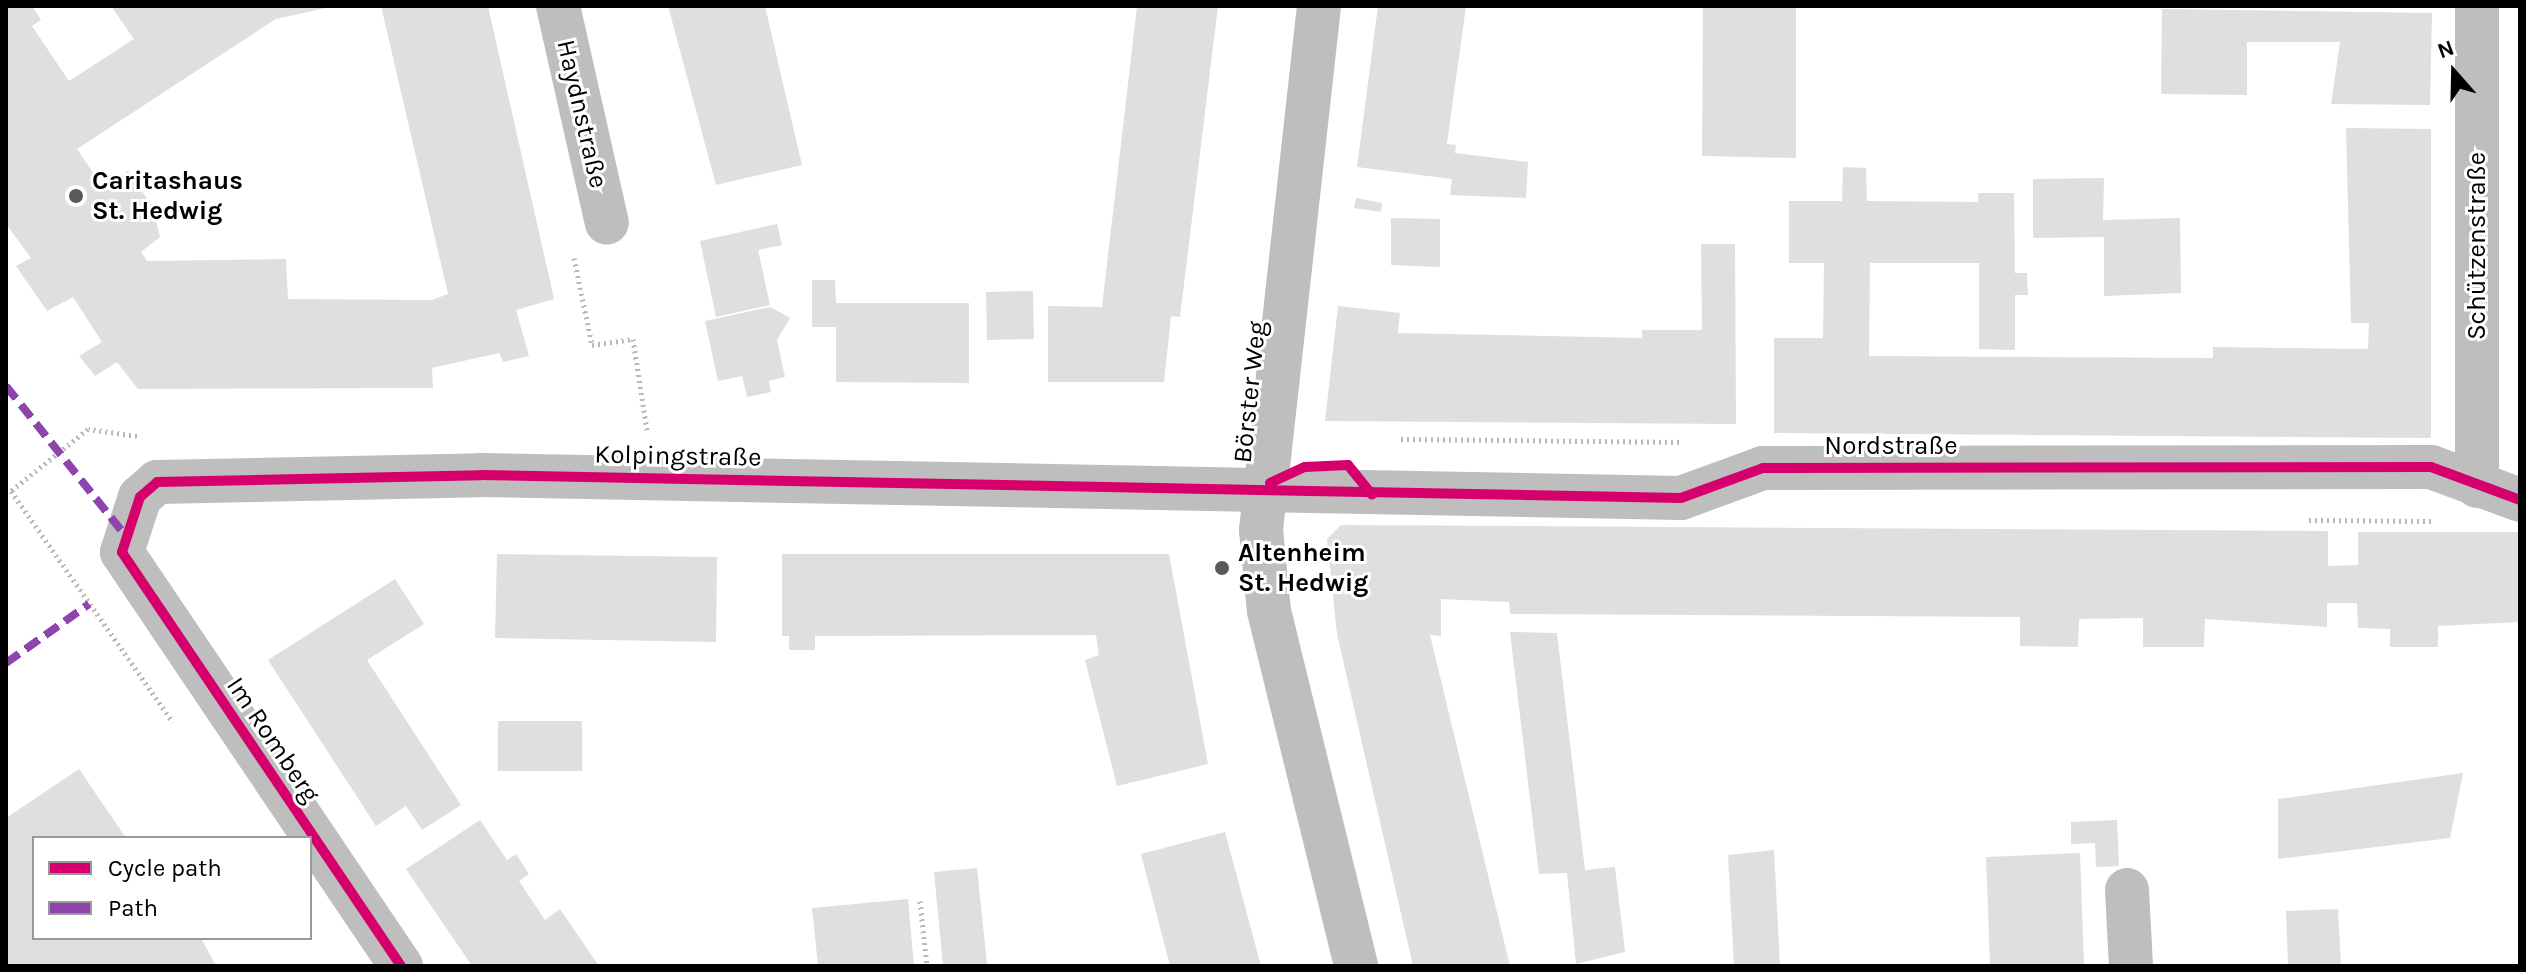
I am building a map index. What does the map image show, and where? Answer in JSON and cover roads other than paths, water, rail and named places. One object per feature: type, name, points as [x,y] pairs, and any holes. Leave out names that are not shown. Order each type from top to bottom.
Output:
[{"type":"street","name":"Haydnstraße","points":[[558,6],[607,223]]},
{"type":"street","name":"Börster Weg","points":[[1319,6],[1263,486],[1269,611],[1356,966]]},
{"type":"street","name":"Schützenstraße","points":[[2477,6],[2477,486]]},
{"type":"street","name":"Nordstraße","points":[[1263,486],[1372,495],[1681,498],[1763,468],[2431,467],[2520,500]]},
{"type":"street","name":"Kolpingstraße","points":[[124,534],[140,497],[176,477],[1263,486]]},
{"type":"street","name":"Im Romberg","points":[[124,534],[130,567],[401,966]]},
{"type":"street","points":[[2127,890],[2131,966]]},
{"type":"place","name":"Caritashaus St. Hedwig","points":[[76,196]]},
{"type":"place","name":"Altenheim St. Hedwig","points":[[1222,568]]}]
